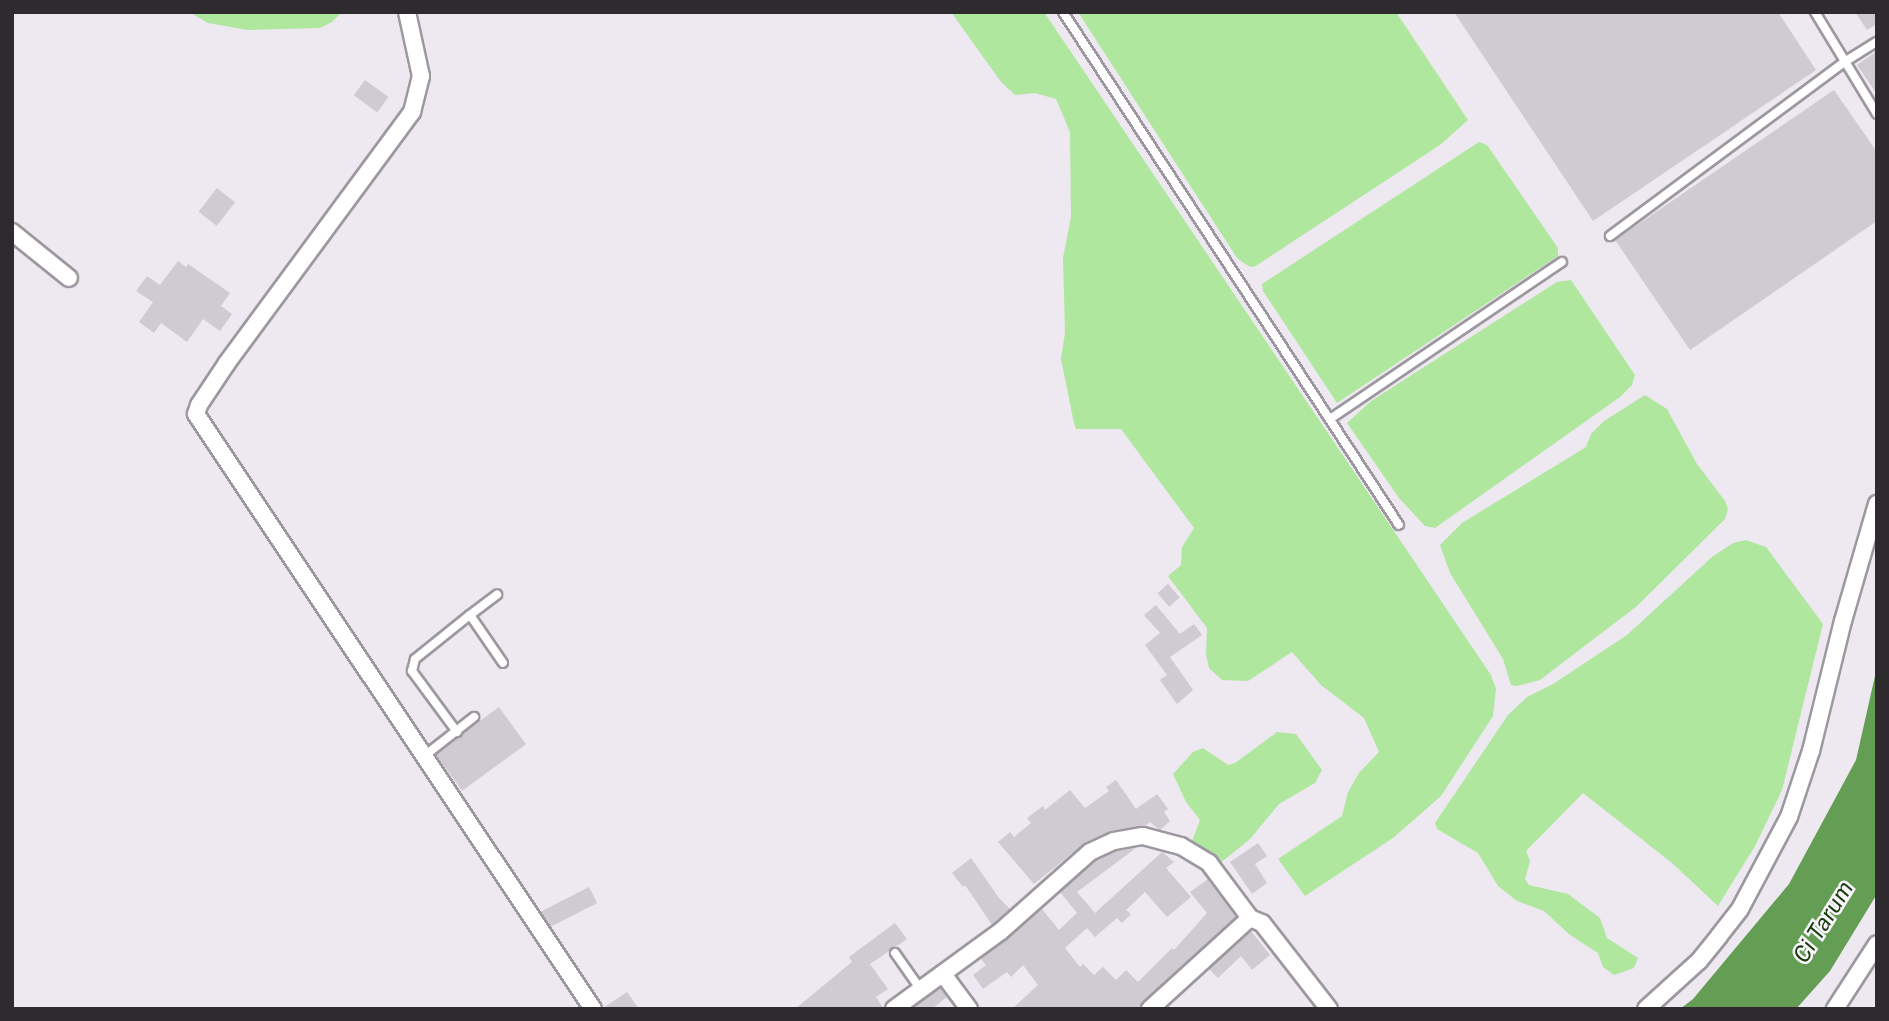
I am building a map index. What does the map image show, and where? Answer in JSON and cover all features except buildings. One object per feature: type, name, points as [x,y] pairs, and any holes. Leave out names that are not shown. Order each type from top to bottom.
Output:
[{"type":"street","points":[[407,12],[421,76],[412,112],[227,363],[199,405],[197,414],[593,1009]]},
{"type":"street","points":[[12,232],[69,278]]},
{"type":"street","points":[[1646,1009],[1699,961],[1740,909],[1789,817],[1811,751],[1843,621],[1877,504]]},
{"type":"street","points":[[894,1009],[1001,931],[1090,852],[1130,836],[1152,838],[1198,855],[1209,863],[1250,918],[1262,923],[1329,1009]]},
{"type":"street","points":[[1150,1009],[1250,918]]},
{"type":"street","points":[[1835,1009],[1877,944]]},
{"type":"street","points":[[943,974],[969,1009]]},
{"type":"lane","points":[[1063,12],[1399,524]]},
{"type":"lane","points":[[1815,12],[1877,114]]},
{"type":"lane","points":[[1610,236],[1828,77],[1846,61],[1877,42]]},
{"type":"lane","points":[[1330,419],[1562,262]]},
{"type":"lane","points":[[457,732],[412,671],[412,663],[497,595]]},
{"type":"lane","points":[[470,615],[503,663]]},
{"type":"lane","points":[[423,757],[474,717]]},
{"type":"lane","points":[[895,953],[921,990]]},
{"type":"shaded area","points":[[189,12],[342,12],[332,22],[320,28],[248,30],[208,23]]},
{"type":"shaded area","points":[[951,12],[1044,12],[1491,675],[1496,689],[1493,716],[1441,796],[1393,838],[1305,896],[1278,859],[1342,816],[1348,792],[1359,773],[1379,752],[1364,718],[1321,685],[1292,652],[1248,681],[1222,680],[1209,668],[1206,655],[1207,628],[1168,576],[1181,565],[1182,547],[1194,528],[1121,429],[1076,429],[1074,423],[1061,359],[1065,333],[1063,258],[1071,217],[1070,132],[1056,99],[1035,93],[1015,95],[1001,82]]},
{"type":"shaded area","points":[[1078,12],[1396,12],[1468,120],[1440,145],[1254,267],[1248,266],[1237,258]]},
{"type":"shaded area","points":[[1479,142],[1487,145],[1558,248],[1558,256],[1337,403],[1263,291],[1262,284]]},
{"type":"shaded area","points":[[1571,280],[1635,375],[1632,385],[1620,397],[1435,528],[1425,526],[1399,498],[1347,423],[1371,401],[1557,282]]},
{"type":"shaded area","points":[[1645,395],[1667,409],[1697,464],[1725,501],[1728,509],[1725,519],[1637,606],[1540,680],[1511,685],[1503,659],[1450,573],[1440,545],[1462,523],[1586,447],[1591,434],[1604,421]]},
{"type":"shaded area","points":[[1746,540],[1766,547],[1823,624],[1782,790],[1755,846],[1718,906],[1672,863],[1583,793],[1526,851],[1530,861],[1525,879],[1529,885],[1568,894],[1600,918],[1607,938],[1638,958],[1634,968],[1614,975],[1603,967],[1598,953],[1570,935],[1544,911],[1517,901],[1498,886],[1478,853],[1437,829],[1435,823],[1508,715],[1527,697],[1553,684],[1627,635],[1712,557],[1733,543]]},
{"type":"shaded area","points":[[1277,732],[1296,734],[1322,770],[1315,783],[1279,804],[1250,839],[1204,876],[1192,841],[1200,820],[1186,802],[1173,774],[1193,752],[1203,748],[1228,765],[1235,763]]},
{"type":"water","name":"Ci Tarum","points":[[1877,667],[1877,894],[1830,971],[1796,1009],[1680,1009],[1693,999],[1789,884],[1856,760]]}]
